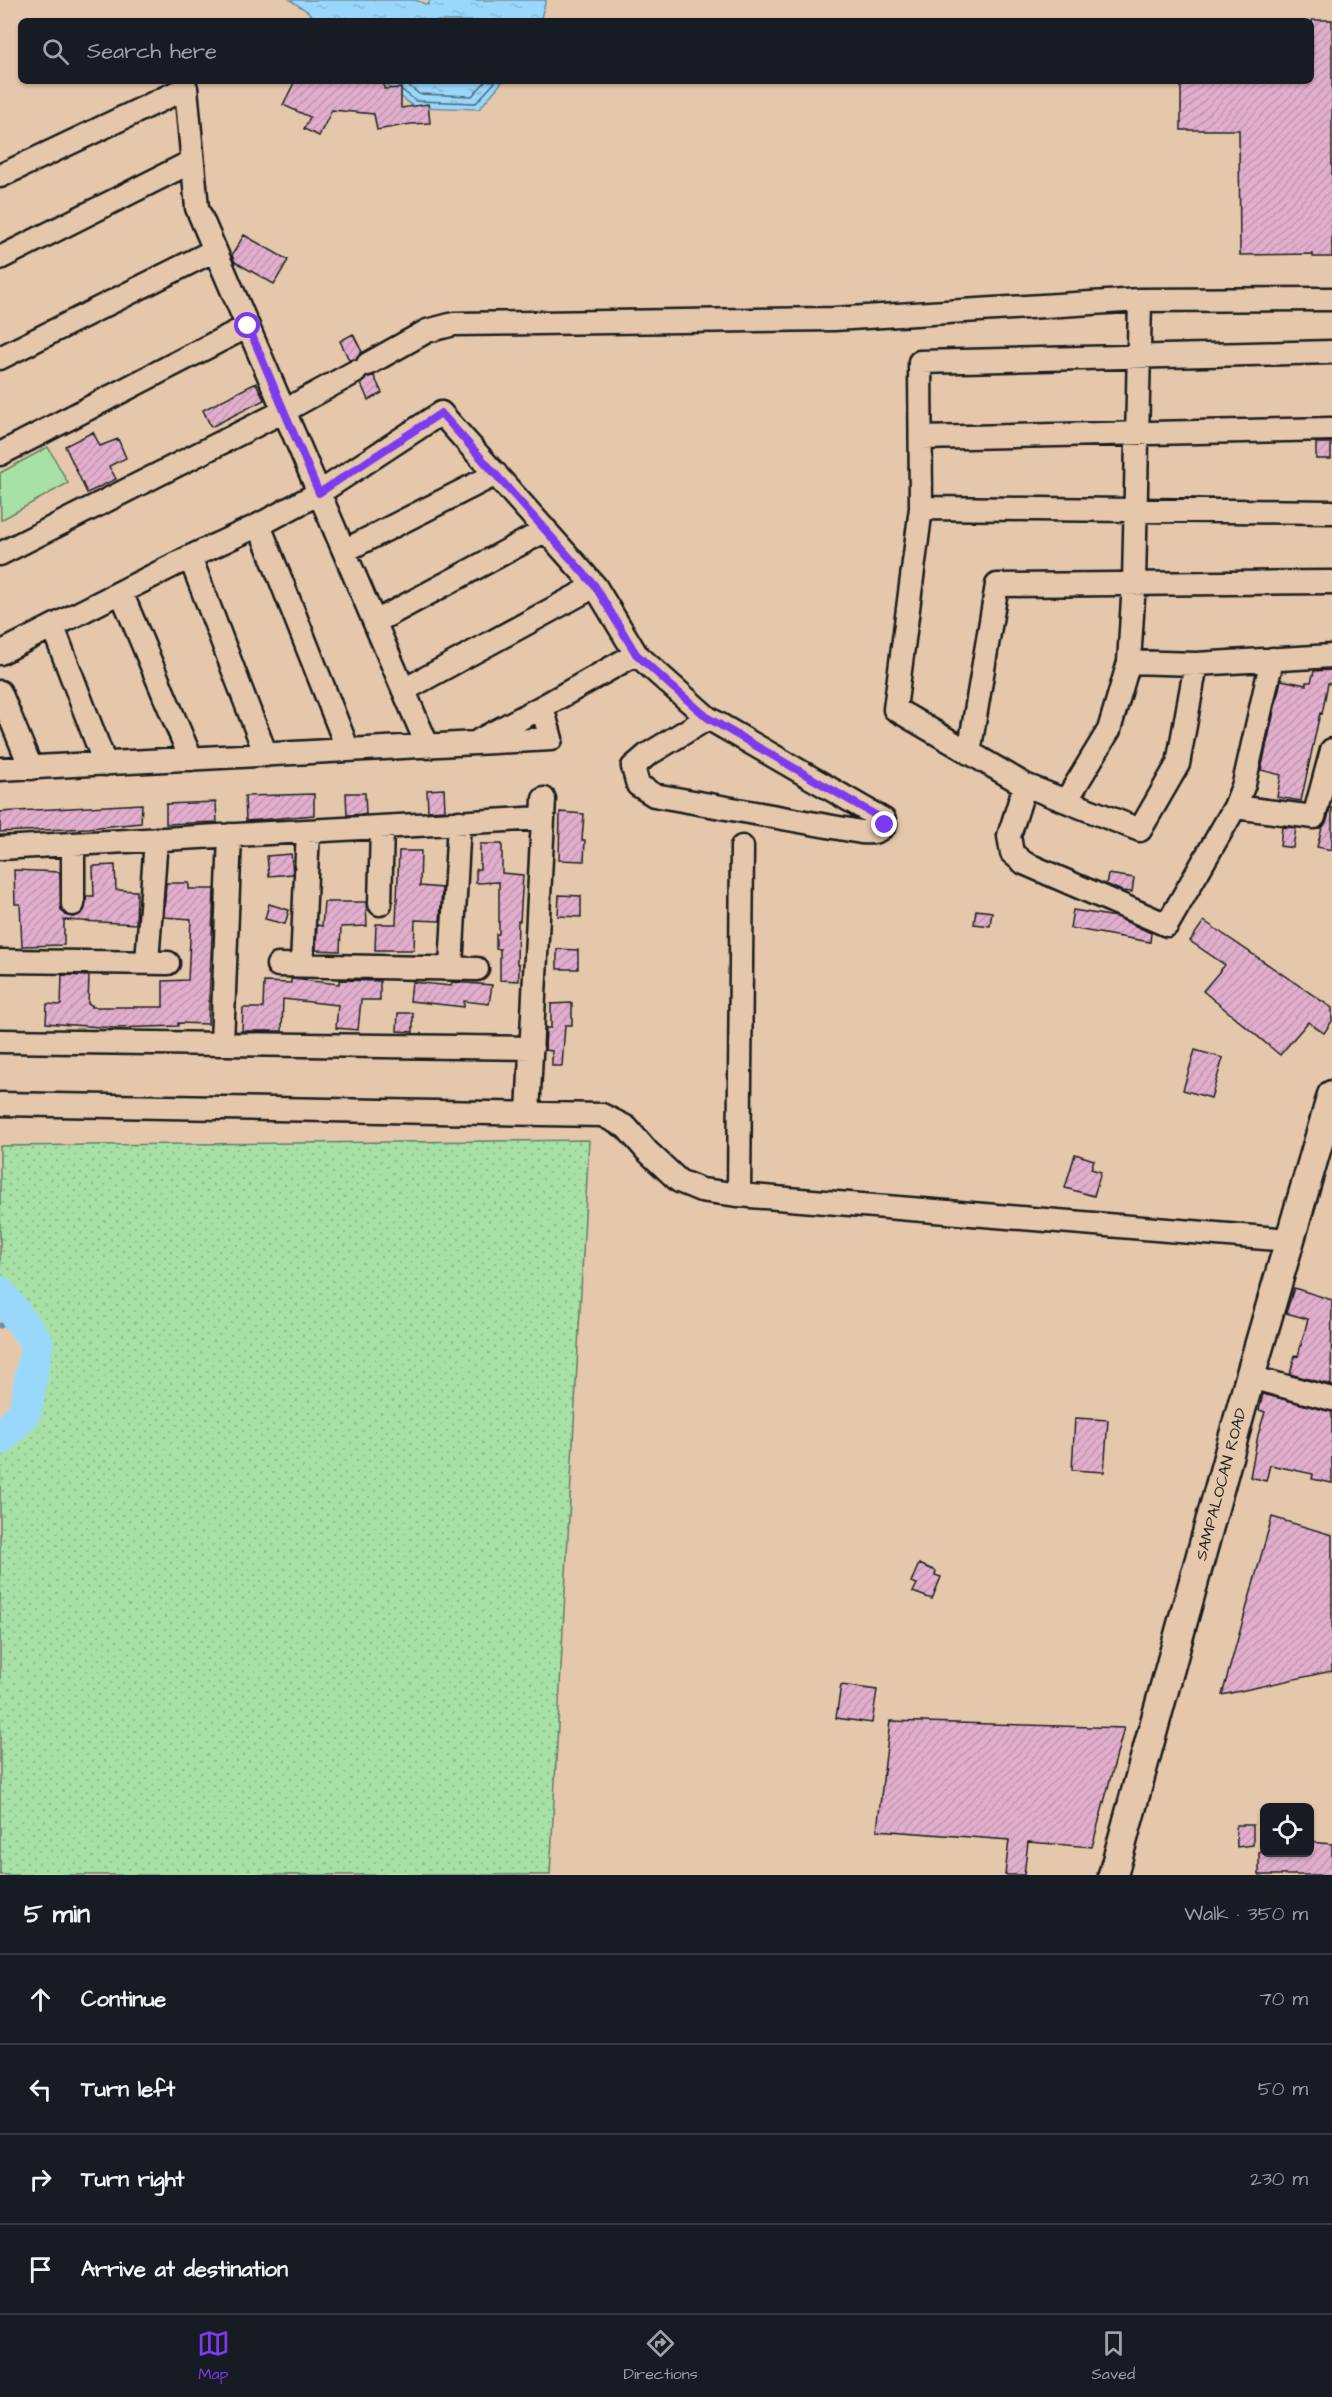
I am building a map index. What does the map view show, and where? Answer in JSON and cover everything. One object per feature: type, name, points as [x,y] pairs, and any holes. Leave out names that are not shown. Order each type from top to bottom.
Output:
[{"type":"main road","name":"SAMPALOCAN ROAD","points":[[1113,1875],[1250,1377],[1332,1095]]},
{"type":"street","points":[[0,177],[186,88],[197,208],[428,747]]},
{"type":"street","points":[[0,258],[191,162]]},
{"type":"street","points":[[0,358],[215,250]]},
{"type":"street","points":[[0,554],[284,411],[427,331],[454,324],[834,319],[1140,300],[1332,299]]},
{"type":"street","points":[[1066,801],[1109,730],[1129,662],[1134,584],[1140,300]]},
{"type":"street","points":[[0,454],[248,326]]},
{"type":"street","points":[[1196,664],[1178,764],[1140,830],[1025,786],[895,710],[921,508],[920,362],[1332,352]]},
{"type":"street","points":[[0,653],[319,493],[441,413],[595,586],[636,654],[708,718],[884,820],[885,825],[873,833],[861,832],[654,795],[638,785],[633,767],[647,755],[708,718]]},
{"type":"street","points":[[921,438],[1332,429]]},
{"type":"street","points":[[344,551],[496,474]]},
{"type":"street","points":[[921,508],[1332,512]]},
{"type":"street","points":[[259,525],[348,750]]},
{"type":"street","points":[[375,622],[546,530]]},
{"type":"street","points":[[190,557],[266,755]]},
{"type":"street","points":[[969,753],[997,585],[1332,582]]},
{"type":"street","points":[[404,690],[595,586]]},
{"type":"street","points":[[121,592],[191,759]]},
{"type":"street","points":[[53,627],[105,764]]},
{"type":"street","points":[[473,743],[636,654]]},
{"type":"street","points":[[1129,662],[1196,664],[1332,656]]},
{"type":"street","points":[[1025,786],[1010,836],[1012,853],[1024,862],[1167,925],[1235,807],[1244,784],[1272,659]]},
{"type":"street","points":[[0,692],[31,768]]},
{"type":"street","points":[[0,769],[551,739],[542,707]]},
{"type":"street","points":[[1235,807],[1314,818],[1332,750]]},
{"type":"street","points":[[0,848],[459,822],[543,809],[528,1113]]},
{"type":"street","points":[[451,968],[459,822]]},
{"type":"street","points":[[380,904],[382,827]]},
{"type":"street","points":[[302,965],[308,831]]},
{"type":"street","points":[[222,1044],[230,835]]},
{"type":"street","points":[[0,961],[158,963],[156,840]]},
{"type":"street","points":[[73,844],[73,904]]},
{"type":"street","points":[[739,1195],[742,847]]},
{"type":"street","points":[[278,965],[477,969]]},
{"type":"street","points":[[0,1041],[532,1048]]},
{"type":"street","points":[[0,1104],[602,1115],[626,1126],[679,1181],[701,1190],[1290,1240]]},
{"type":"street","points":[[1250,1377],[1332,1399]]},
{"type":"green space","points":[[48,447],[68,483],[1,520],[0,473]]},
{"type":"green space","points":[[589,1140],[550,1875],[0,1875],[0,1439],[25,1412],[37,1343],[0,1293],[0,1146]]},
{"type":"water","points":[[290,0],[415,0],[428,5],[430,0],[546,0],[541,18],[315,18]]},
{"type":"water","points":[[386,84],[500,84],[479,109],[414,107]]},
{"type":"building","points":[[1314,20],[1332,20],[1332,257],[1313,257],[1313,254],[1240,255],[1239,130],[1181,130],[1181,84],[1314,84]]},
{"type":"building","points":[[294,84],[384,84],[384,89],[401,88],[401,108],[428,104],[430,123],[377,130],[374,114],[332,110],[319,136],[304,129],[310,117],[283,105]]},
{"type":"building","points":[[244,235],[288,260],[274,284],[235,262],[232,255]]},
{"type":"building","points":[[353,334],[362,352],[356,359],[349,360],[340,341]]},
{"type":"building","points":[[374,376],[382,393],[368,400],[361,384],[367,377]]},
{"type":"building","points":[[256,383],[264,400],[211,427],[203,410]]},
{"type":"building","points":[[93,432],[100,446],[118,439],[126,458],[109,466],[116,479],[87,493],[65,446]]},
{"type":"building","points":[[1316,443],[1331,443],[1331,459],[1316,459]]},
{"type":"building","points":[[1332,670],[1332,684],[1328,683],[1322,714],[1320,713],[1301,801],[1277,797],[1281,775],[1261,770],[1281,680],[1306,685],[1306,682],[1311,682],[1314,671]]},
{"type":"building","points":[[444,789],[445,810],[428,811],[427,790]]},
{"type":"building","points":[[346,793],[365,793],[366,814],[347,815]]},
{"type":"building","points":[[314,794],[314,815],[246,821],[245,796]]},
{"type":"building","points":[[216,802],[217,822],[166,824],[166,804]]},
{"type":"building","points":[[142,804],[141,823],[0,832],[0,812]]},
{"type":"building","points":[[1330,808],[1332,808],[1332,850],[1317,847]]},
{"type":"building","points":[[560,812],[584,814],[582,840],[585,840],[584,861],[559,860]]},
{"type":"building","points":[[1282,827],[1296,828],[1293,848],[1280,846]]},
{"type":"building","points":[[480,844],[502,844],[502,873],[523,875],[520,921],[518,921],[519,981],[500,980],[500,949],[496,949],[496,934],[499,934],[499,882],[476,883],[476,869],[480,869]]},
{"type":"building","points":[[399,851],[421,851],[420,886],[442,888],[440,921],[415,920],[414,950],[375,950],[376,924],[396,924]]},
{"type":"building","points":[[291,854],[293,874],[269,876],[267,856]]},
{"type":"building","points":[[115,865],[116,890],[137,891],[136,924],[64,920],[64,945],[22,946],[20,904],[15,904],[14,870],[60,872],[61,910],[67,916],[74,917],[84,911],[87,896],[94,896],[93,866]]},
{"type":"building","points":[[1108,874],[1134,878],[1132,892],[1122,891],[1106,884]]},
{"type":"building","points":[[166,883],[189,883],[189,889],[214,889],[208,1024],[178,1023],[178,1026],[114,1028],[46,1023],[47,1004],[61,1005],[62,975],[89,976],[88,1004],[92,1007],[163,1007],[163,981],[188,980],[191,919],[164,917]]},
{"type":"building","points":[[559,895],[581,896],[581,917],[558,916]]},
{"type":"building","points":[[324,902],[366,902],[367,926],[341,927],[340,951],[316,950],[317,925],[322,926]]},
{"type":"building","points":[[269,904],[289,910],[285,924],[265,919]]},
{"type":"building","points":[[976,910],[992,912],[990,926],[974,924]]},
{"type":"building","points":[[1073,910],[1116,917],[1151,933],[1150,942],[1070,928]]},
{"type":"building","points":[[1204,921],[1332,1008],[1332,1021],[1324,1033],[1308,1022],[1280,1055],[1203,991],[1225,965],[1190,941]]},
{"type":"building","points":[[557,949],[578,950],[578,969],[557,969]]},
{"type":"building","points":[[291,979],[339,984],[339,980],[380,981],[380,1000],[361,1000],[358,1030],[336,1028],[338,1005],[283,999],[282,1031],[242,1031],[243,1008],[263,1008],[264,982],[291,983]]},
{"type":"building","points":[[412,982],[451,986],[452,982],[492,985],[489,1004],[464,1001],[464,1007],[410,1001]]},
{"type":"building","points":[[572,1003],[572,1025],[565,1025],[562,1066],[552,1066],[552,1051],[545,1050],[546,1028],[551,1028],[551,1004]]},
{"type":"building","points":[[398,1013],[413,1013],[413,1032],[397,1031]]},
{"type":"building","points":[[1195,1050],[1223,1058],[1211,1098],[1183,1090]]},
{"type":"building","points":[[1075,1154],[1094,1160],[1091,1169],[1101,1172],[1094,1196],[1065,1188]]},
{"type":"building","points":[[1294,1288],[1332,1300],[1331,1385],[1290,1374],[1295,1355],[1298,1356],[1308,1319],[1286,1313]]},
{"type":"building","points":[[1263,1394],[1332,1412],[1332,1483],[1312,1479],[1313,1474],[1270,1465],[1266,1481],[1250,1477],[1265,1412],[1259,1410]]},
{"type":"building","points":[[1075,1418],[1108,1420],[1104,1472],[1072,1470]]},
{"type":"building","points":[[1272,1517],[1332,1535],[1332,1671],[1222,1695]]},
{"type":"building","points":[[919,1564],[936,1571],[935,1575],[941,1577],[932,1599],[913,1592],[917,1584],[911,1582]]},
{"type":"building","points":[[841,1685],[877,1690],[872,1723],[836,1718]]},
{"type":"building","points":[[890,1721],[1124,1728],[1092,1847],[1028,1842],[1024,1875],[1005,1875],[1009,1840],[877,1830]]},
{"type":"building","points":[[1236,1825],[1253,1825],[1253,1845],[1237,1847]]},
{"type":"building","points":[[1314,1842],[1332,1844],[1332,1875],[1259,1875],[1259,1852],[1260,1857],[1314,1857]]},
{"type":"waterway","points":[[0,1293],[37,1343],[25,1412],[0,1439]]},
{"type":"waterway","points":[[0,1326],[14,1312]]},
{"type":"route","points":[[248,326],[319,493],[441,413],[595,586],[636,654],[708,718],[884,820],[885,825]]}]
